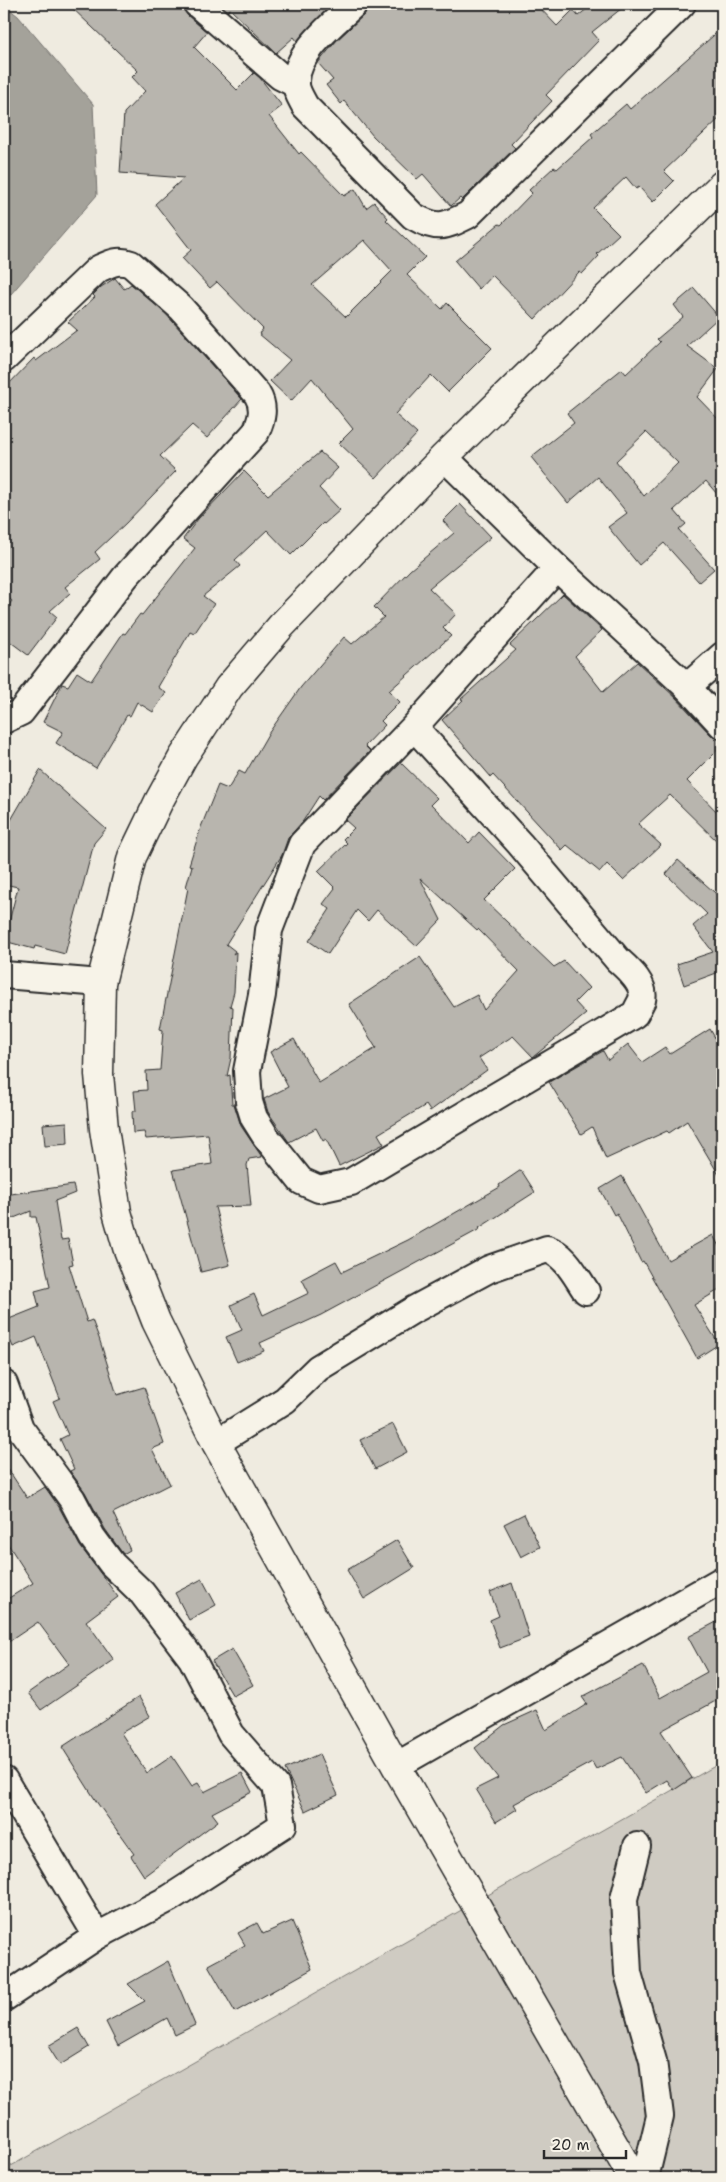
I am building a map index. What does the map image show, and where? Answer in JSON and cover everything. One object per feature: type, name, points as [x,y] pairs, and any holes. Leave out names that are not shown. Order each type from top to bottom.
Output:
[{"type":"street","points":[[197,4],[280,76],[296,84]]},
{"type":"street","points":[[354,4],[314,43],[301,62],[296,84],[305,106],[414,216],[430,226],[447,225],[468,216],[682,4]]},
{"type":"street","points":[[633,2178],[396,1766],[216,1443],[156,1322],[127,1247],[117,1212],[104,1129],[99,1074],[101,983],[132,857],[158,801],[183,757],[229,687],[282,625],[444,457],[722,185]]},
{"type":"street","points":[[4,360],[98,269],[117,260],[132,264],[181,308],[257,394],[262,407],[260,423],[256,432],[126,576],[21,712],[4,720]]},
{"type":"street","points":[[444,457],[557,568],[687,687],[722,725]]},
{"type":"street","points":[[414,727],[520,844],[618,960],[632,973],[640,987],[642,999],[635,1014],[351,1182],[319,1189],[301,1180],[284,1162],[254,1118],[249,1102],[248,1062],[262,995],[269,930],[302,844],[414,727],[557,568]]},
{"type":"street","points":[[687,687],[722,656]]},
{"type":"street","points":[[4,975],[101,983]]},
{"type":"street","points":[[216,1443],[285,1400],[318,1368],[413,1310],[489,1269],[547,1249],[555,1251],[565,1260],[586,1291]]},
{"type":"street","points":[[4,1384],[20,1428],[72,1499],[92,1537],[112,1564],[142,1593],[192,1659],[231,1734],[276,1786],[284,1825],[170,1898],[96,1936],[4,1998]]},
{"type":"street","points":[[396,1766],[722,1580]]},
{"type":"street","points":[[4,1780],[96,1936]]},
{"type":"street","points":[[637,1846],[624,1899],[628,1973],[653,2061],[660,2116],[645,2178]]},
{"type":"shaded area","points":[[4,5],[18,16],[93,104],[97,195],[4,302]]},
{"type":"shaded area","points":[[722,1762],[722,2178],[4,2178],[4,2170]]},
{"type":"building","points":[[68,4],[182,4],[187,15],[207,32],[194,47],[237,90],[254,73],[260,78],[282,106],[269,116],[299,154],[301,152],[344,196],[355,189],[366,208],[374,202],[388,218],[386,220],[425,257],[407,275],[442,309],[447,303],[492,348],[448,392],[431,375],[395,414],[417,434],[376,478],[339,443],[353,429],[312,378],[291,401],[270,381],[290,360],[259,334],[263,329],[217,282],[210,288],[182,258],[191,250],[155,204],[184,178],[120,173],[124,113],[145,91],[132,77],[138,71]],"holes":[[[364,240],[392,271],[346,317],[312,285]]]},
{"type":"building","points":[[220,4],[332,4],[297,41],[294,37],[276,53],[230,9],[228,11]]},
{"type":"building","points":[[369,4],[536,4],[557,26],[573,10],[578,16],[593,4],[627,4],[592,32],[599,40],[546,95],[552,101],[511,144],[515,148],[462,200],[460,198],[451,206],[423,174],[417,179],[373,136],[344,101],[341,104],[326,85],[333,80],[318,63],[337,40],[364,15]]},
{"type":"building","points":[[722,28],[722,116],[664,171],[674,181],[653,202],[639,187],[636,189],[626,177],[593,208],[619,234],[597,254],[599,256],[582,274],[579,272],[535,319],[492,275],[479,289],[455,261],[499,224],[501,225],[532,193],[529,190],[554,167],[557,169],[593,137],[591,134],[626,104],[630,109]]},
{"type":"building","points":[[115,278],[124,289],[131,284],[165,313],[242,399],[207,438],[192,425],[160,456],[176,471],[95,552],[100,559],[65,587],[70,593],[50,611],[57,617],[28,655],[4,637],[4,611],[12,601],[4,593],[4,389],[34,358],[36,361],[77,330],[68,322],[95,297],[93,295],[101,287]]},
{"type":"building","points":[[694,288],[719,317],[687,346],[718,369],[697,397],[722,423],[722,500],[706,481],[674,510],[686,524],[679,530],[714,569],[699,582],[664,543],[639,565],[608,527],[627,513],[598,477],[568,503],[531,457],[574,423],[567,413],[622,369],[626,374],[660,342],[657,339],[683,317],[674,305]],"holes":[[[646,432],[678,463],[644,496],[616,461]]]},
{"type":"building","points":[[320,452],[338,468],[319,488],[340,510],[323,523],[291,555],[267,530],[235,560],[240,566],[203,596],[214,604],[194,634],[190,632],[158,687],[166,693],[153,712],[137,702],[130,716],[127,715],[96,768],[56,743],[63,732],[43,722],[62,684],[68,686],[77,672],[91,681],[123,633],[125,634],[140,614],[142,615],[195,548],[183,539],[198,519],[244,471],[268,495]]},
{"type":"building","points":[[460,504],[491,537],[429,588],[456,614],[443,628],[451,636],[389,691],[400,702],[381,721],[385,725],[365,746],[370,751],[323,800],[319,796],[303,821],[288,838],[282,855],[226,944],[235,951],[233,954],[236,952],[234,992],[230,1006],[233,1007],[231,1058],[227,1076],[230,1075],[232,1104],[234,1104],[241,1126],[262,1157],[249,1159],[247,1165],[251,1206],[215,1207],[230,1265],[201,1272],[173,1170],[212,1164],[208,1134],[146,1139],[144,1132],[133,1133],[132,1111],[136,1111],[134,1091],[147,1090],[146,1071],[160,1070],[163,1030],[160,1029],[188,888],[186,887],[192,866],[189,865],[201,827],[218,785],[228,789],[239,771],[245,774],[268,734],[301,687],[344,637],[352,644],[384,617],[374,607],[410,570],[454,533],[443,521]]},
{"type":"building","points":[[563,594],[602,630],[575,656],[603,692],[637,662],[676,698],[711,735],[722,740],[722,746],[687,781],[722,817],[722,846],[670,795],[638,824],[661,845],[623,880],[607,864],[600,872],[567,845],[562,850],[493,775],[491,777],[442,720],[463,700],[461,699],[516,650],[510,645]]},
{"type":"building","points":[[401,763],[437,798],[431,804],[469,843],[479,832],[515,869],[484,900],[554,967],[564,961],[589,988],[575,1002],[586,1014],[533,1057],[513,1036],[479,1058],[487,1070],[430,1111],[426,1105],[378,1134],[384,1144],[339,1166],[326,1139],[323,1141],[316,1128],[289,1142],[268,1112],[264,1099],[288,1087],[270,1052],[294,1039],[319,1083],[376,1048],[349,1004],[420,957],[454,1007],[477,995],[484,1010],[519,971],[478,929],[420,878],[441,920],[416,946],[377,910],[368,921],[357,910],[328,954],[309,941],[330,909],[323,904],[335,888],[318,871],[347,843],[343,839],[354,828],[345,820]]},
{"type":"building","points":[[40,770],[106,829],[94,843],[65,954],[35,946],[34,949],[4,941],[18,887],[4,884],[4,832]]},
{"type":"building","points":[[678,860],[722,899],[722,971],[684,985],[677,964],[713,952],[693,926],[707,914],[666,874]]},
{"type":"building","points":[[710,1029],[722,1050],[722,1180],[687,1121],[669,1133],[667,1131],[606,1159],[592,1127],[581,1134],[549,1082],[603,1051],[608,1060],[628,1044],[642,1062],[665,1047],[670,1054]]},
{"type":"building","points":[[67,1122],[68,1144],[45,1146],[43,1124]]},
{"type":"building","points":[[521,1170],[535,1192],[480,1229],[321,1315],[260,1343],[264,1351],[237,1362],[226,1337],[242,1330],[231,1305],[254,1294],[263,1315],[309,1293],[302,1279],[336,1261],[342,1272],[408,1240],[500,1187],[499,1185]]},
{"type":"building","points":[[622,1176],[668,1260],[713,1235],[722,1252],[722,1288],[694,1305],[719,1344],[697,1358],[643,1261],[641,1262],[617,1213],[614,1215],[600,1189]]},
{"type":"building","points":[[73,1185],[75,1193],[55,1201],[61,1240],[68,1239],[73,1264],[69,1265],[87,1322],[92,1320],[117,1395],[144,1387],[164,1444],[152,1449],[170,1484],[113,1513],[130,1550],[123,1554],[105,1529],[85,1492],[70,1471],[74,1469],[60,1439],[68,1435],[53,1401],[60,1398],[36,1337],[13,1347],[4,1325],[4,1321],[39,1307],[35,1291],[50,1287],[36,1217],[31,1217],[31,1211],[4,1222],[4,1195]]},
{"type":"building","points":[[393,1424],[407,1452],[375,1469],[360,1440]]},
{"type":"building","points":[[4,1463],[27,1498],[45,1487],[59,1507],[80,1546],[118,1597],[86,1621],[114,1660],[41,1710],[28,1693],[69,1664],[38,1622],[4,1645],[4,1601],[33,1583],[4,1538]]},
{"type":"building","points":[[524,1514],[540,1547],[521,1557],[504,1524]]},
{"type":"building","points":[[397,1540],[414,1568],[364,1599],[347,1570]]},
{"type":"building","points":[[202,1579],[216,1605],[189,1620],[175,1593]]},
{"type":"building","points":[[512,1583],[529,1637],[500,1648],[490,1620],[499,1616],[490,1592]]},
{"type":"building","points":[[722,1619],[722,1700],[721,1698],[661,1731],[692,1778],[674,1790],[667,1780],[646,1793],[622,1757],[596,1769],[592,1762],[514,1804],[517,1809],[496,1822],[476,1789],[498,1778],[475,1748],[504,1725],[537,1710],[546,1730],[587,1704],[582,1697],[643,1665],[660,1698],[707,1672],[688,1637]]},
{"type":"building","points":[[232,1649],[253,1685],[233,1696],[212,1661]]},
{"type":"building","points":[[139,1697],[150,1716],[121,1733],[147,1773],[172,1756],[192,1786],[198,1783],[204,1792],[242,1773],[252,1792],[212,1813],[218,1821],[144,1876],[131,1856],[134,1854],[98,1804],[62,1747]]},
{"type":"building","points":[[319,1754],[338,1795],[305,1811],[285,1769]]},
{"type":"building","points":[[292,1921],[312,1969],[235,2012],[208,1965],[245,1945],[238,1933],[257,1923],[263,1934]]},
{"type":"building","points":[[168,1961],[195,2025],[175,2035],[167,2018],[118,2046],[106,2022],[145,2001],[128,1984]]},
{"type":"building","points":[[78,2028],[89,2047],[60,2065],[48,2046]]}]
